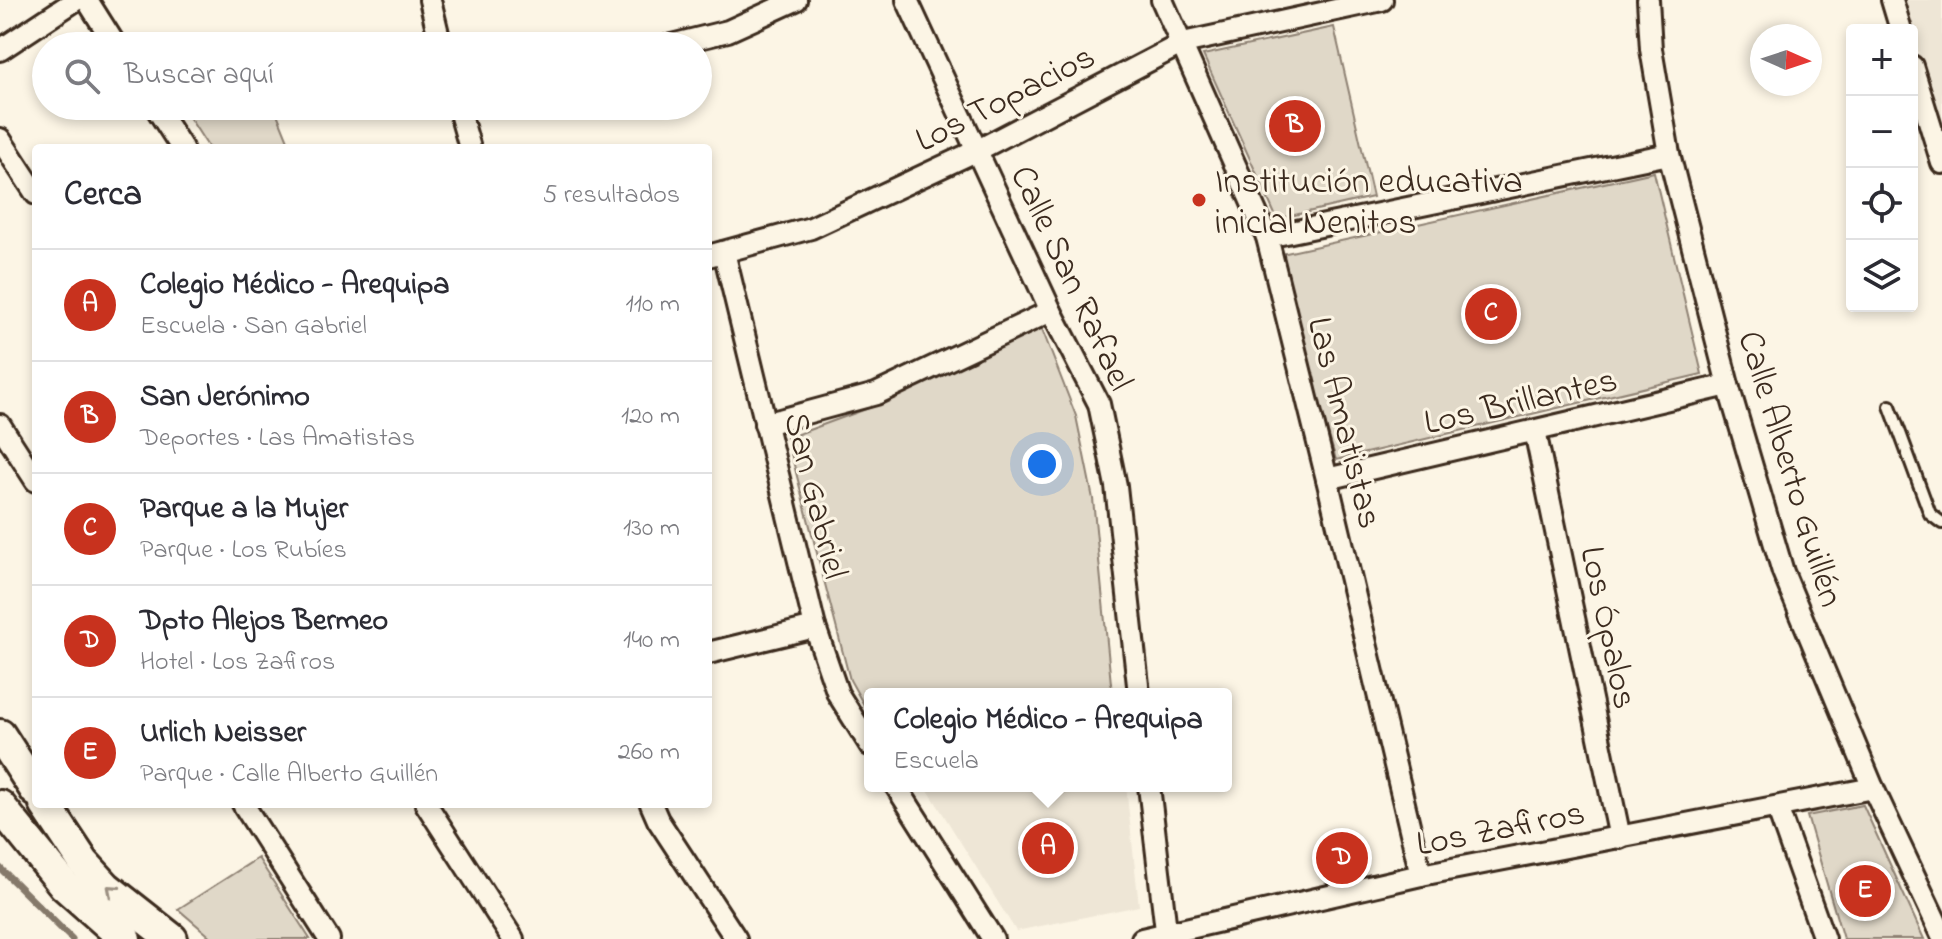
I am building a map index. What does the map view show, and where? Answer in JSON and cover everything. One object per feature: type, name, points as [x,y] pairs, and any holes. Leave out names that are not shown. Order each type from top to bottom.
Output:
[{"type":"main road","points":[[0,735],[32,784]]},
{"type":"main road","points":[[32,792],[1,808],[64,885],[125,939]]},
{"type":"main road","points":[[48,808],[84,863],[106,887],[172,939]]},
{"type":"street","points":[[0,50],[76,0]]},
{"type":"street","points":[[87,0],[107,32]]},
{"type":"street","points":[[430,0],[438,32]]},
{"type":"street","points":[[712,35],[728,31],[796,0]]},
{"type":"street","name":"Calle San Rafael","points":[[907,0],[1051,311],[1099,404],[1116,486],[1138,688]]},
{"type":"street","name":"Las Amatistas","points":[[1162,0],[1267,237],[1421,875]]},
{"type":"street","name":"Los Topacios","points":[[716,254],[811,228],[978,150],[1183,43],[1382,0]]},
{"type":"street","name":"Calle Alberto Guillén","points":[[1648,0],[1651,49],[1669,154],[1728,385],[1783,572],[1873,788],[1942,935]]},
{"type":"street","points":[[1892,0],[1899,24]]},
{"type":"street","points":[[1918,85],[1942,163]]},
{"type":"street","points":[[164,120],[179,144]]},
{"type":"street","points":[[462,120],[469,144]]},
{"type":"street","points":[[0,139],[32,188]]},
{"type":"street","points":[[1267,237],[1669,154]]},
{"type":"street","name":"San Gabriel","points":[[716,254],[765,424],[815,627],[838,694],[864,735]]},
{"type":"street","points":[[765,424],[876,394],[1051,311]]},
{"type":"street","name":"Los Brillantes","points":[[1327,479],[1728,385]]},
{"type":"street","points":[[0,425],[32,475]]},
{"type":"street","name":"Los Ópalos","points":[[1535,431],[1620,838]]},
{"type":"street","points":[[712,652],[815,627]]},
{"type":"street","name":"Los Zafiros","points":[[1142,939],[1166,937],[1421,875],[1873,788]]},
{"type":"street","points":[[900,792],[993,939]]},
{"type":"street","points":[[1150,792],[1166,937]]},
{"type":"street","points":[[1777,807],[1824,939]]},
{"type":"street","points":[[246,808],[329,939]]},
{"type":"street","points":[[429,808],[513,939]]},
{"type":"street","points":[[653,808],[736,939]]},
{"type":"lane","points":[[1890,406],[1930,514],[1942,523]]},
{"type":"shaded area","points":[[1901,0],[1942,0],[1942,133],[1918,51],[1918,24],[1910,24]]},
{"type":"shaded area","points":[[1334,27],[1373,197],[1277,219],[1203,55]]},
{"type":"shaded area","points":[[191,120],[280,120],[289,144],[206,144]]},
{"type":"shaded area","points":[[1654,172],[1702,374],[1336,460],[1277,255]]},
{"type":"shaded area","points":[[1040,324],[1076,416],[1093,499],[1111,688],[864,688],[864,705],[850,680],[787,438],[877,405]]},
{"type":"shaded area","points":[[929,792],[1127,792],[1139,906],[1016,931]]},
{"type":"shaded area","points":[[1863,805],[1924,939],[1843,939],[1807,816]]},
{"type":"shaded area","points":[[258,858],[310,939],[213,939],[178,909]]},
{"type":"waterway","points":[[0,868],[72,939]]},
{"type":"place","name":"San Jerónimo","points":[[1295,126]]},
{"type":"place","name":"Institución educativa inicial Nenitos","points":[[1199,200]]},
{"type":"place","name":"Parque a la Mujer","points":[[1491,314]]},
{"type":"place","name":"Colegio Médico - Arequipa","points":[[1048,848]]},
{"type":"place","name":"Dpto Alejos Bermeo","points":[[1342,858]]},
{"type":"place","name":"Urlich Neisser","points":[[1865,891]]}]
